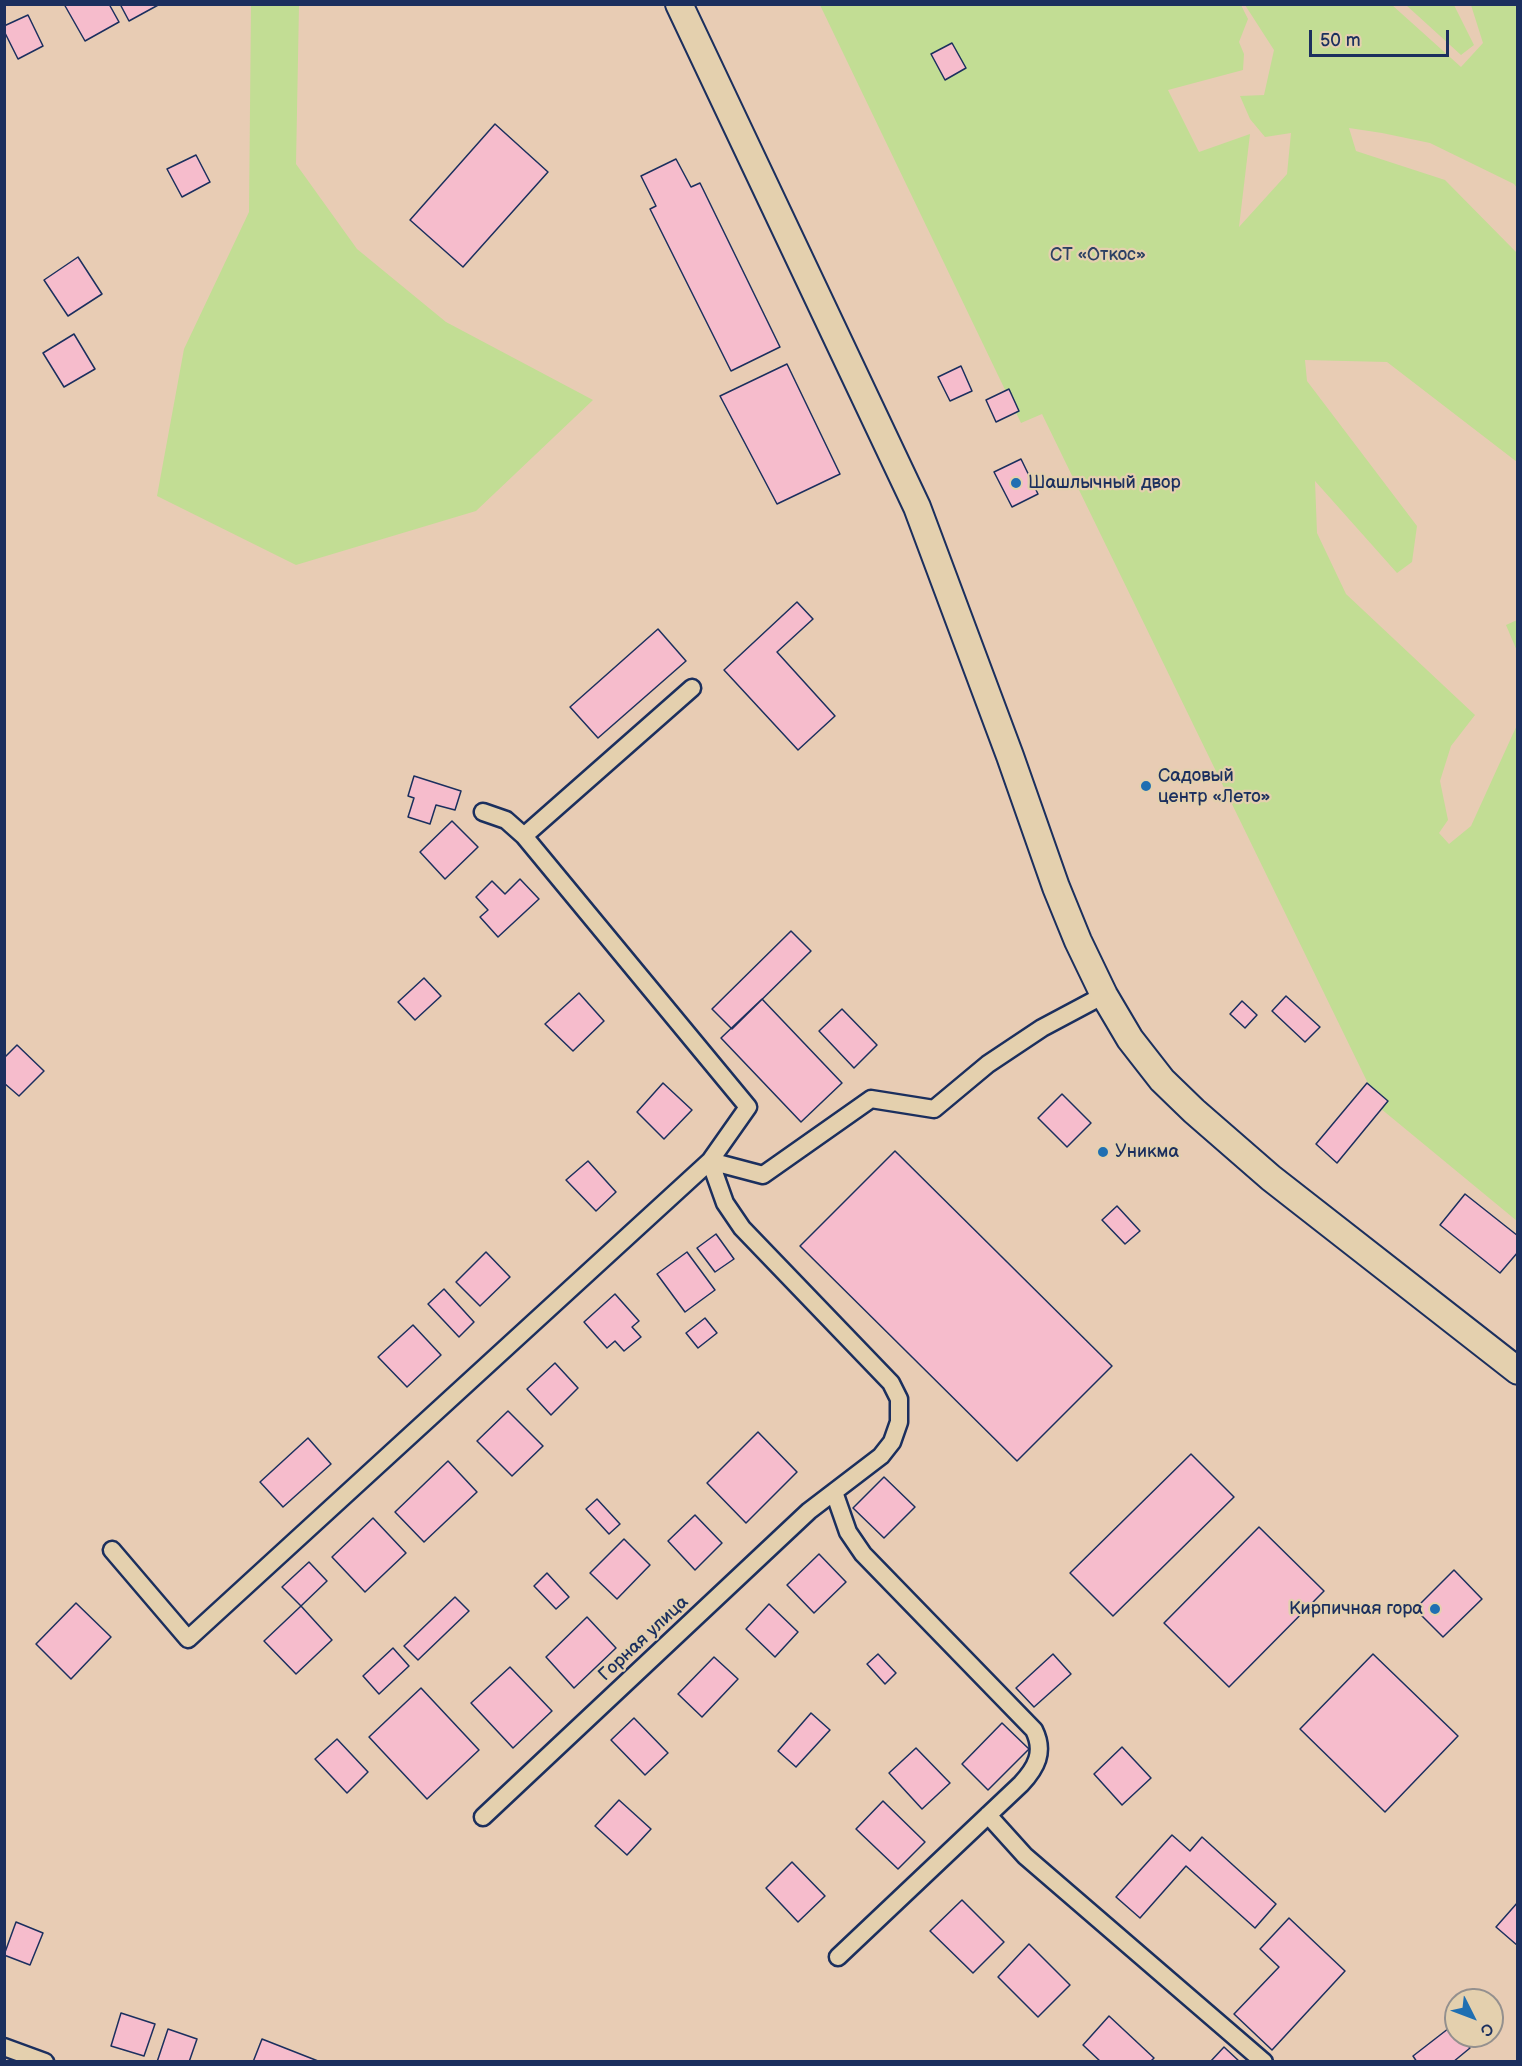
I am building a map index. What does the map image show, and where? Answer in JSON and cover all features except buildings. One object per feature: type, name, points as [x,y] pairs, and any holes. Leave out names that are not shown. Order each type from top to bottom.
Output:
[{"type":"main road","points":[[679,4],[917,507],[1010,756],[1056,887],[1078,941],[1104,994],[1130,1039],[1162,1080],[1271,1178],[1518,1371]]},
{"type":"street","points":[[524,836],[692,688]]},
{"type":"street","points":[[111,1550],[188,1639],[710,1161],[748,1107],[524,836],[506,820],[483,812]]},
{"type":"street","points":[[710,1161],[763,1175],[871,1098],[934,1109],[988,1064],[1042,1028],[1104,994]]},
{"type":"street","name":"Горная улица","points":[[483,1816],[809,1511],[881,1456],[892,1442],[899,1422],[899,1400],[891,1383],[742,1228],[725,1203],[710,1161]]},
{"type":"street","points":[[834,1492],[848,1532],[863,1554],[1034,1730],[1039,1740],[1039,1755],[1033,1771],[838,1957]]},
{"type":"street","points":[[988,1815],[1025,1856],[1264,2061]]},
{"type":"street","points":[[4,2047],[45,2061]]},
{"type":"green space","points":[[251,5],[299,5],[296,164],[357,249],[446,322],[593,400],[476,511],[296,565],[157,496],[184,349],[249,212]]},
{"type":"green space","name":"СТ «Откос»","points":[[820,5],[1241,5],[1248,19],[1239,42],[1244,54],[1243,70],[1168,90],[1199,152],[1250,134],[1239,227],[1287,174],[1291,133],[1265,137],[1250,119],[1240,96],[1264,95],[1274,50],[1245,5],[1392,5],[1461,67],[1483,43],[1471,5],[1517,5],[1517,188],[1514,184],[1430,143],[1349,128],[1356,151],[1445,180],[1517,253],[1517,462],[1387,362],[1305,360],[1307,381],[1417,526],[1412,562],[1397,573],[1315,481],[1317,533],[1346,594],[1475,715],[1451,746],[1440,781],[1448,820],[1439,833],[1449,844],[1471,826],[1517,725],[1517,1221],[1380,1108],[1042,414],[1021,423]]},
{"type":"green space","points":[[1406,5],[1454,5],[1474,45],[1461,55]]},
{"type":"green space","points":[[1517,620],[1517,651],[1506,625]]},
{"type":"place","name":"Шашлычный двор","points":[[1016,483]]},
{"type":"place","name":"Садовый центр «Лето»","points":[[1146,786]]},
{"type":"place","name":"Уникма","points":[[1103,1152]]},
{"type":"place","name":"Кирпичная гора","points":[[1435,1609]]}]
